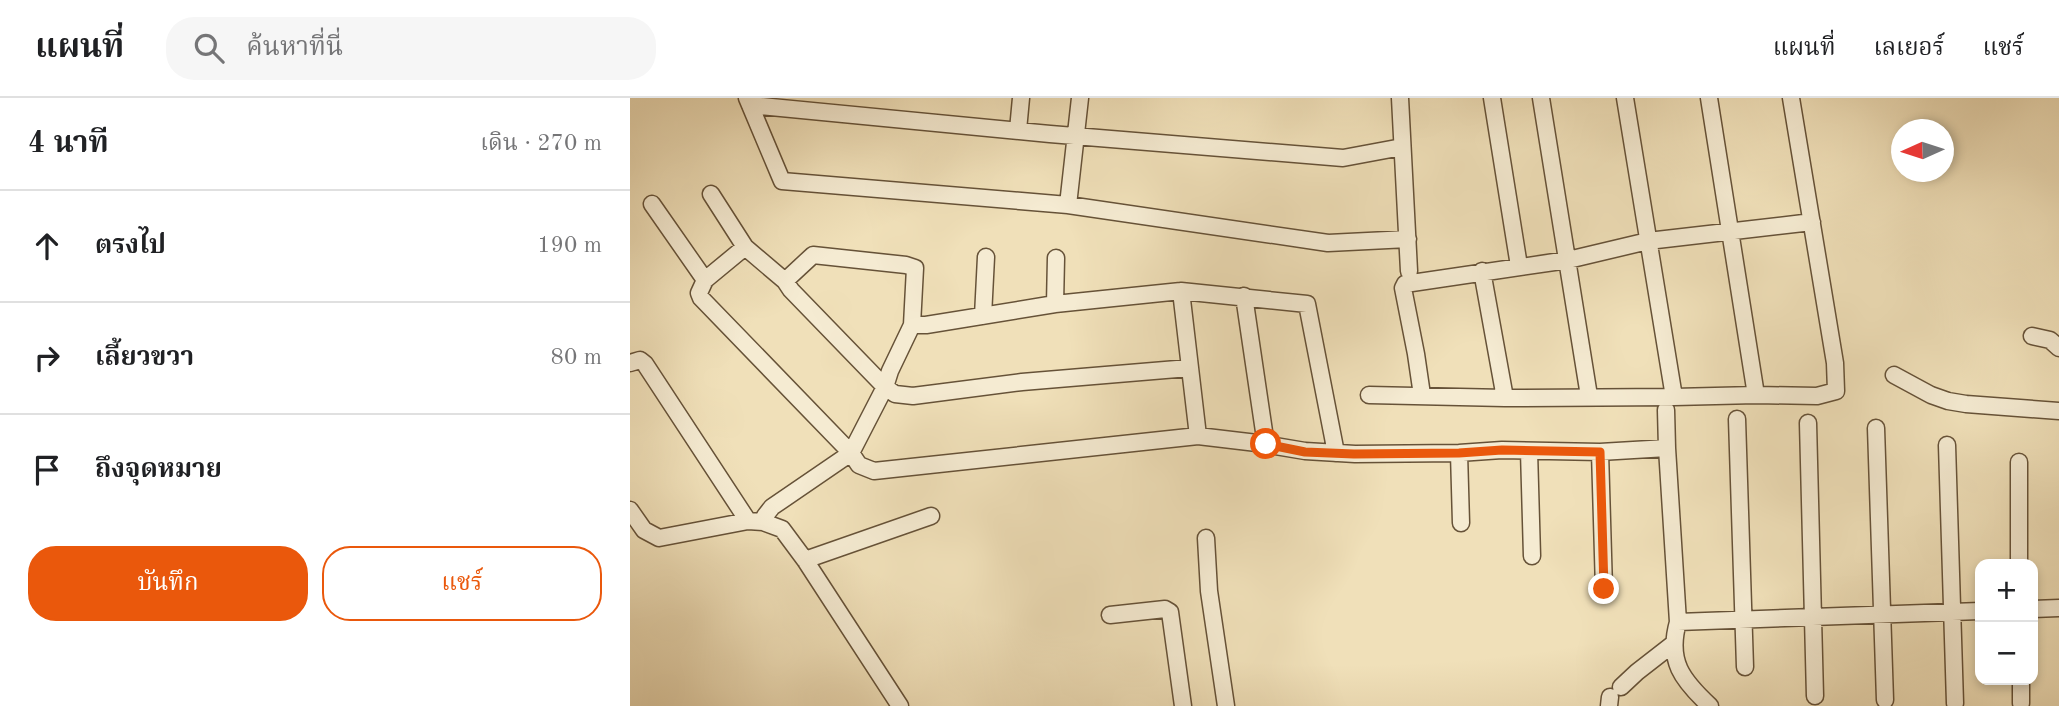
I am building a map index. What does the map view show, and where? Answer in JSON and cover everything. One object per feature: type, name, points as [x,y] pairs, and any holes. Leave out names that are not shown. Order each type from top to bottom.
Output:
[{"type":"street","points":[[1018,130],[1021,98]]},
{"type":"street","points":[[1068,205],[1080,98]]},
{"type":"street","points":[[1400,98],[1409,271]]},
{"type":"street","points":[[1492,98],[1519,266]]},
{"type":"street","points":[[1541,98],[1589,396]]},
{"type":"street","points":[[1625,98],[1670,403],[1667,448],[1678,622],[1673,644],[1678,667],[1692,689],[1710,706]]},
{"type":"street","points":[[1709,98],[1756,394]]},
{"type":"street","points":[[1369,395],[1505,398],[1589,396],[1670,403],[1756,394],[1817,396],[1836,391],[1835,363],[1791,98]]},
{"type":"street","points":[[1402,147],[1343,158],[1076,136],[748,101],[782,181],[1068,205],[1328,243],[1408,239]]},
{"type":"street","points":[[711,194],[745,247],[785,281],[885,387],[895,394],[913,396],[1022,382],[1189,368]]},
{"type":"street","points":[[652,204],[705,281]]},
{"type":"street","points":[[1422,395],[1403,288],[1405,284],[1567,260],[1648,241],[1812,222]]},
{"type":"street","points":[[745,247],[705,281],[699,293],[701,298],[851,453],[859,465],[874,471],[1198,436],[1266,444],[1305,452],[1336,453],[1459,453],[1502,450],[1600,452],[1667,448]]},
{"type":"street","points":[[630,510],[644,530],[659,538],[755,522],[851,453],[885,387],[912,325],[915,268],[813,256],[785,281]]},
{"type":"street","points":[[983,316],[986,257]]},
{"type":"street","points":[[1055,304],[1056,258]]},
{"type":"street","points":[[1482,271],[1505,398]]},
{"type":"street","points":[[912,325],[1055,304],[1181,291],[1307,304],[1336,453]]},
{"type":"street","points":[[1181,291],[1198,436]]},
{"type":"street","points":[[1244,296],[1266,444]]},
{"type":"street","points":[[2032,336],[2050,340],[2059,348]]},
{"type":"street","points":[[630,363],[640,360],[645,364],[755,522],[782,529],[900,706]]},
{"type":"street","points":[[1894,374],[1931,396],[1948,401],[2059,411]]},
{"type":"street","points":[[1737,419],[1745,667]]},
{"type":"street","points":[[1808,423],[1815,696]]},
{"type":"street","points":[[1876,428],[1885,700]]},
{"type":"street","points":[[1947,445],[1955,703]]},
{"type":"street","points":[[1529,451],[1532,556]]},
{"type":"street","points":[[1600,452],[1604,589]]},
{"type":"street","points":[[1459,453],[1461,523]]},
{"type":"street","points":[[2019,462],[2019,559]]},
{"type":"street","points":[[805,560],[932,516]]},
{"type":"street","points":[[1206,538],[1209,591],[1226,706]]},
{"type":"street","points":[[2038,609],[2059,608]]},
{"type":"street","points":[[1110,615],[1156,610],[1170,612],[1183,706]]},
{"type":"street","points":[[1678,622],[1975,611]]},
{"type":"street","points":[[1613,697],[1637,672],[1673,644]]},
{"type":"street","points":[[2021,685],[2021,703]]},
{"type":"route","points":[[1266,444],[1305,452],[1354,454],[1502,450],[1600,452],[1604,589]]}]
